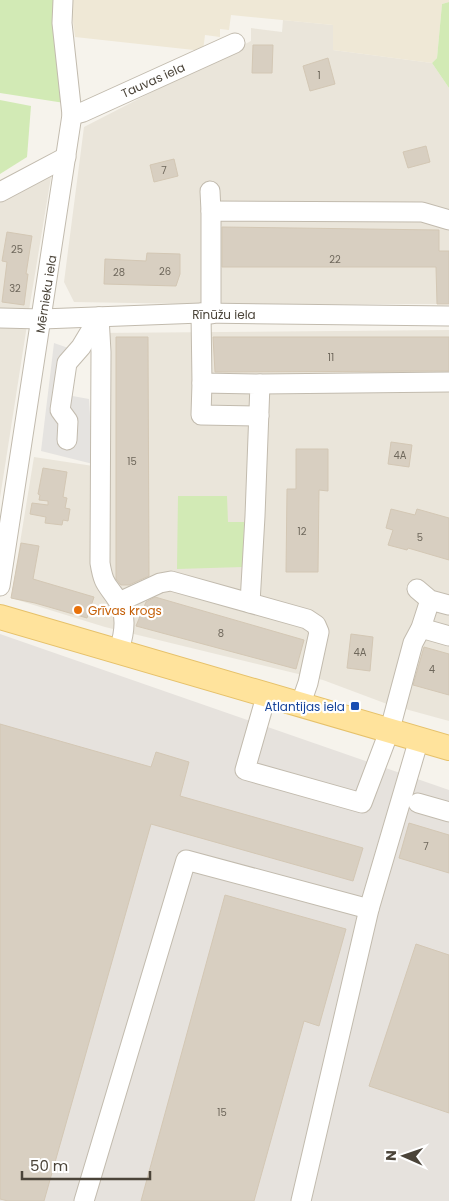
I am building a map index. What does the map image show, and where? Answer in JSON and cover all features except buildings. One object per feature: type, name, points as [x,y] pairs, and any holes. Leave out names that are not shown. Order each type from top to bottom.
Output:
[{"type":"main road","points":[[0,617],[267,693],[449,748]]},
{"type":"street","name":"Mērnieku iela","points":[[0,586],[72,115],[62,23],[63,0]]},
{"type":"street","name":"Tauvas iela","points":[[72,115],[83,112],[235,43]]},
{"type":"street","points":[[0,192],[66,157]]},
{"type":"street","points":[[210,191],[201,416],[259,416]]},
{"type":"street","points":[[210,211],[422,212],[449,220]]},
{"type":"street","name":"Rīnūžu iela","points":[[0,318],[42,319],[206,314],[449,316]]},
{"type":"street","points":[[67,440],[68,421],[60,410],[67,363],[81,347],[99,317]]},
{"type":"street","points":[[99,317],[101,352],[100,564],[105,584],[119,602],[125,631],[119,650]]},
{"type":"street","points":[[202,384],[449,382]]},
{"type":"street","points":[[250,603],[260,384]]},
{"type":"street","points":[[119,602],[160,583],[171,581],[307,619],[316,625],[319,632],[301,703]]},
{"type":"street","points":[[267,693],[246,770],[362,803],[390,730],[413,643],[421,628],[423,594],[449,605]]},
{"type":"street","points":[[421,628],[449,636]]},
{"type":"street","points":[[301,1201],[369,909],[419,739]]},
{"type":"street","points":[[418,803],[449,812]]},
{"type":"street","points":[[84,1201],[186,860],[369,909]]},
{"type":"shaded area","points":[[70,0],[449,0],[449,2],[442,4],[437,58],[432,63],[333,50],[333,25],[231,15],[229,30],[220,29],[220,37],[205,35],[203,51],[75,37]]},
{"type":"shaded area","points":[[283,20],[333,25],[333,50],[432,63],[449,88],[449,304],[74,302],[64,282],[84,127],[251,41],[251,28],[282,32]]},
{"type":"shaded area","points":[[52,171],[29,310],[0,309],[0,199]]},
{"type":"shaded area","points":[[0,325],[27,325],[0,498]]},
{"type":"shaded area","points":[[449,330],[449,721],[387,704],[323,680],[105,627],[11,598],[34,457],[93,466],[95,333]]},
{"type":"shaded area","points":[[54,343],[74,350],[67,395],[89,399],[93,464],[41,451]]},
{"type":"shaded area","points":[[0,634],[449,790],[449,1201],[0,1201]]},
{"type":"green space","points":[[0,0],[63,0],[71,104],[0,93]]},
{"type":"green space","points":[[449,2],[449,88],[432,63],[437,58],[442,4]]},
{"type":"green space","points":[[0,100],[31,106],[27,157],[0,174]]},
{"type":"green space","points":[[178,496],[227,496],[228,522],[244,522],[243,567],[177,569]]},
{"type":"place","name":"Grīvas krogs","points":[[78,610]]},
{"type":"place","name":"Atlantijas iela","points":[[355,706]]}]
